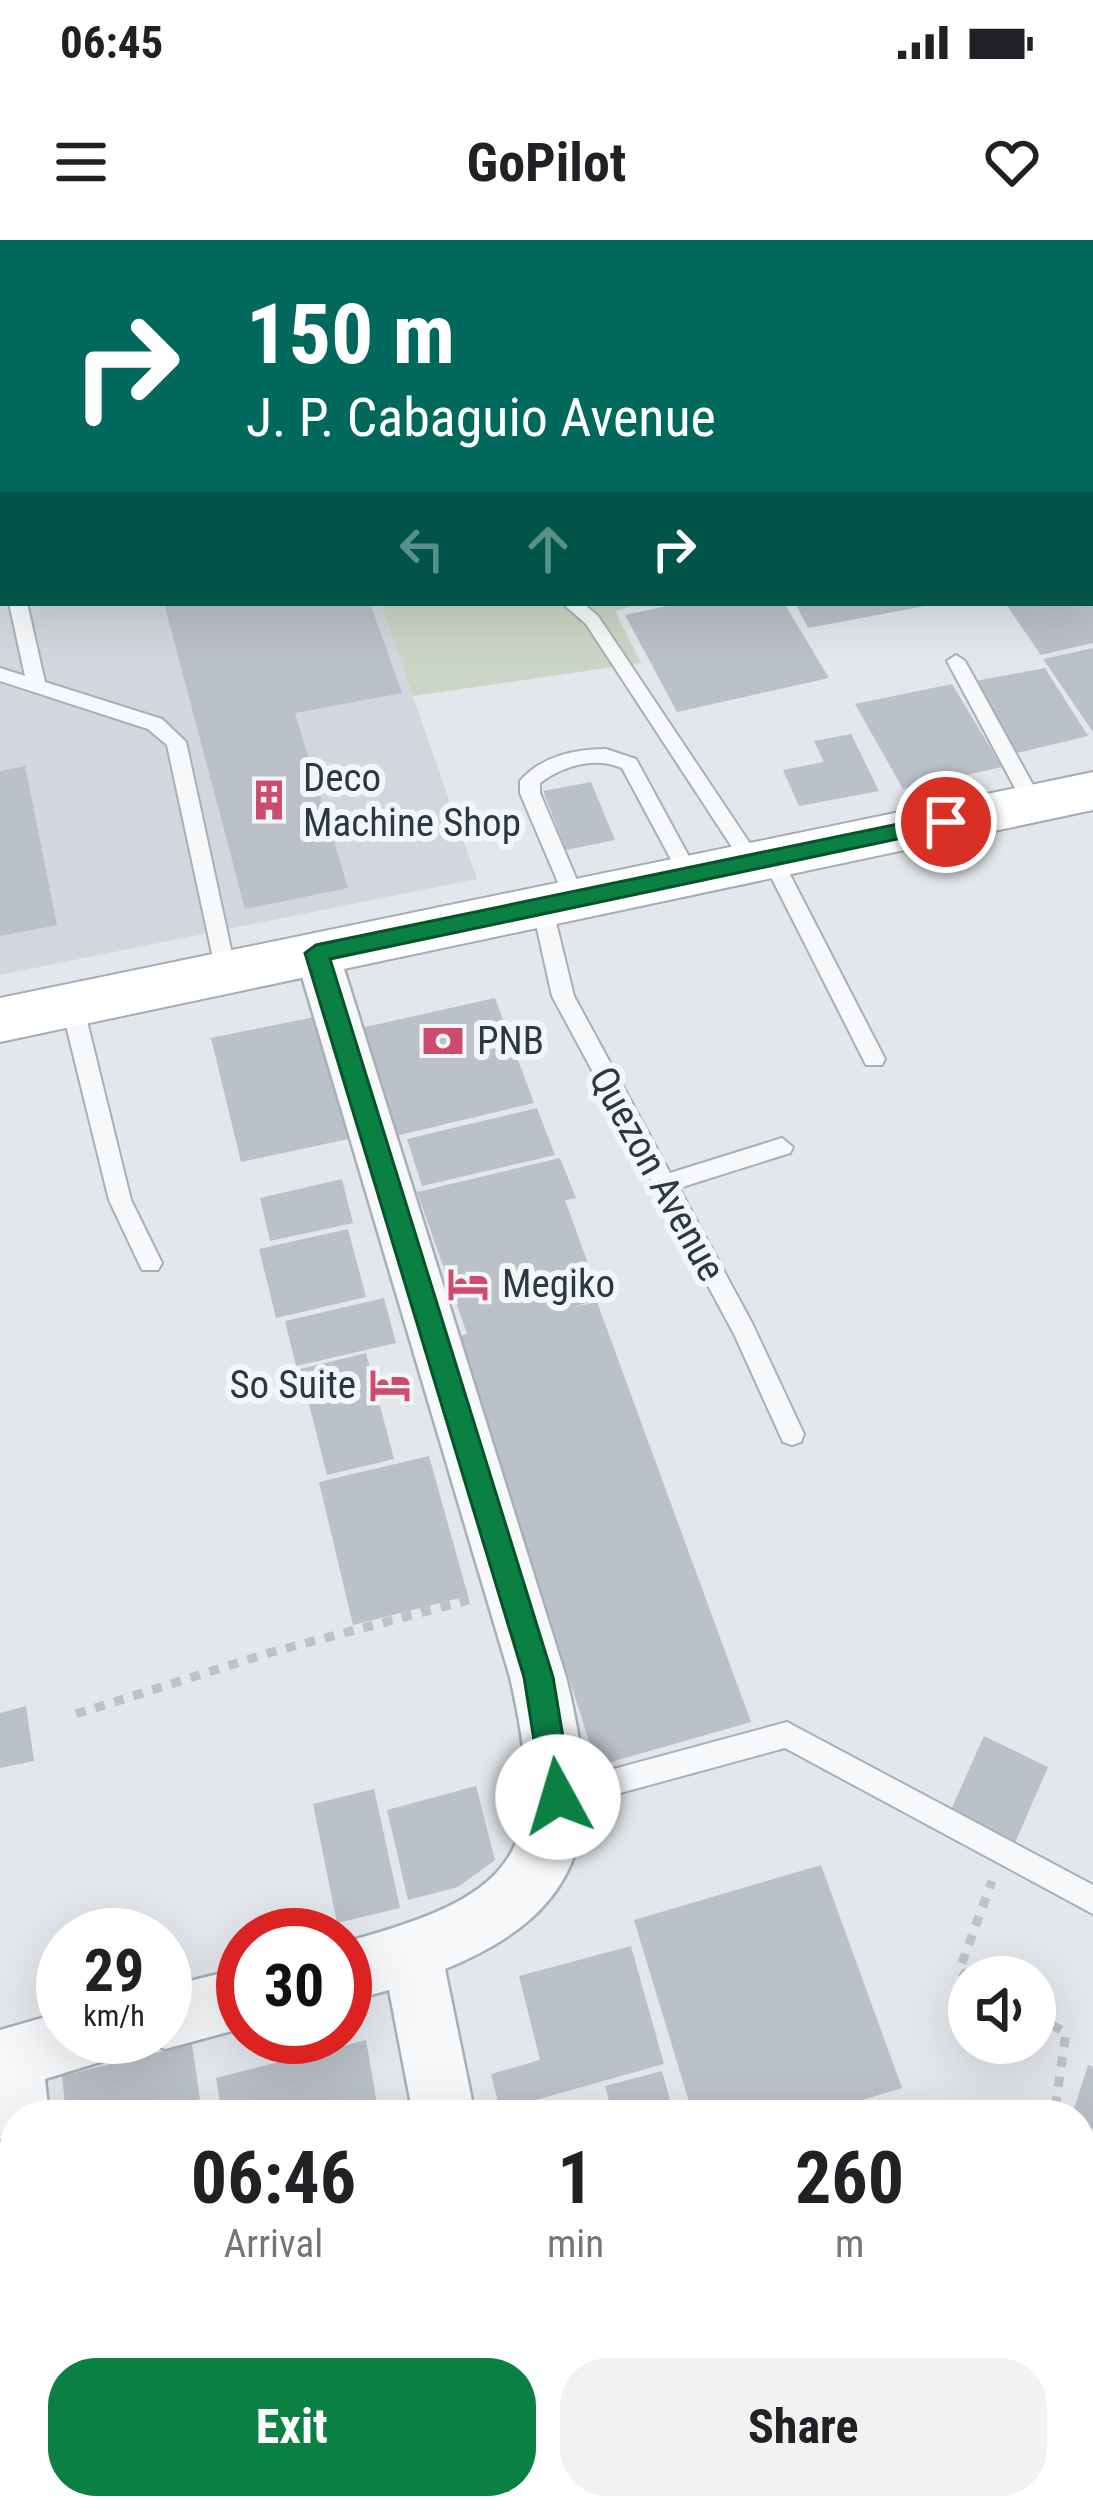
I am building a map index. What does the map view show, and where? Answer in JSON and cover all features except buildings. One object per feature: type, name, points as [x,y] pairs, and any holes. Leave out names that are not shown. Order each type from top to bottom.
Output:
[{"type":"main road","points":[[0,1020],[1093,790]]},
{"type":"street","points":[[316,953],[538,1677],[558,1797],[553,1834],[535,1873],[507,1906],[412,1955],[372,1965]]},
{"type":"street","points":[[412,1955],[441,2100]]},
{"type":"street","points":[[16,2100],[12,2056],[36,2050]]},
{"type":"lane","points":[[19,606],[37,687]]},
{"type":"lane","points":[[576,606],[592,620],[762,860],[874,1059]]},
{"type":"lane","points":[[956,662],[1033,803]]},
{"type":"lane","points":[[2,670],[37,687],[155,724],[176,742],[226,972]]},
{"type":"lane","name":"Quezon Avenue","points":[[688,875],[629,764],[618,756],[601,755],[539,770],[530,781],[558,903],[563,996],[744,1330],[791,1434]]},
{"type":"lane","points":[[72,1005],[120,1200],[150,1263]]},
{"type":"lane","points":[[663,1184],[782,1147]]},
{"type":"lane","points":[[558,1797],[787,1735],[1093,1900]]},
{"type":"path","points":[[76,1714],[272,1652],[512,1589]]},
{"type":"path","points":[[965,1956],[1003,1852]]},
{"type":"path","points":[[1056,2027],[1066,2033],[1056,2100]]},
{"type":"shaded area","points":[[0,606],[381,606],[477,879],[0,975]]},
{"type":"green space","points":[[381,606],[634,606],[615,611],[641,663],[413,696]]},
{"type":"place","name":"Deco Machine Shop","points":[[269,800]]},
{"type":"place","name":"PNB","points":[[443,1041]]},
{"type":"place","name":"Megiko","points":[[468,1284]]},
{"type":"place","name":"So Suite","points":[[390,1385]]},
{"type":"route","points":[[558,1797],[552,1738],[538,1677],[316,953],[946,822]]}]
